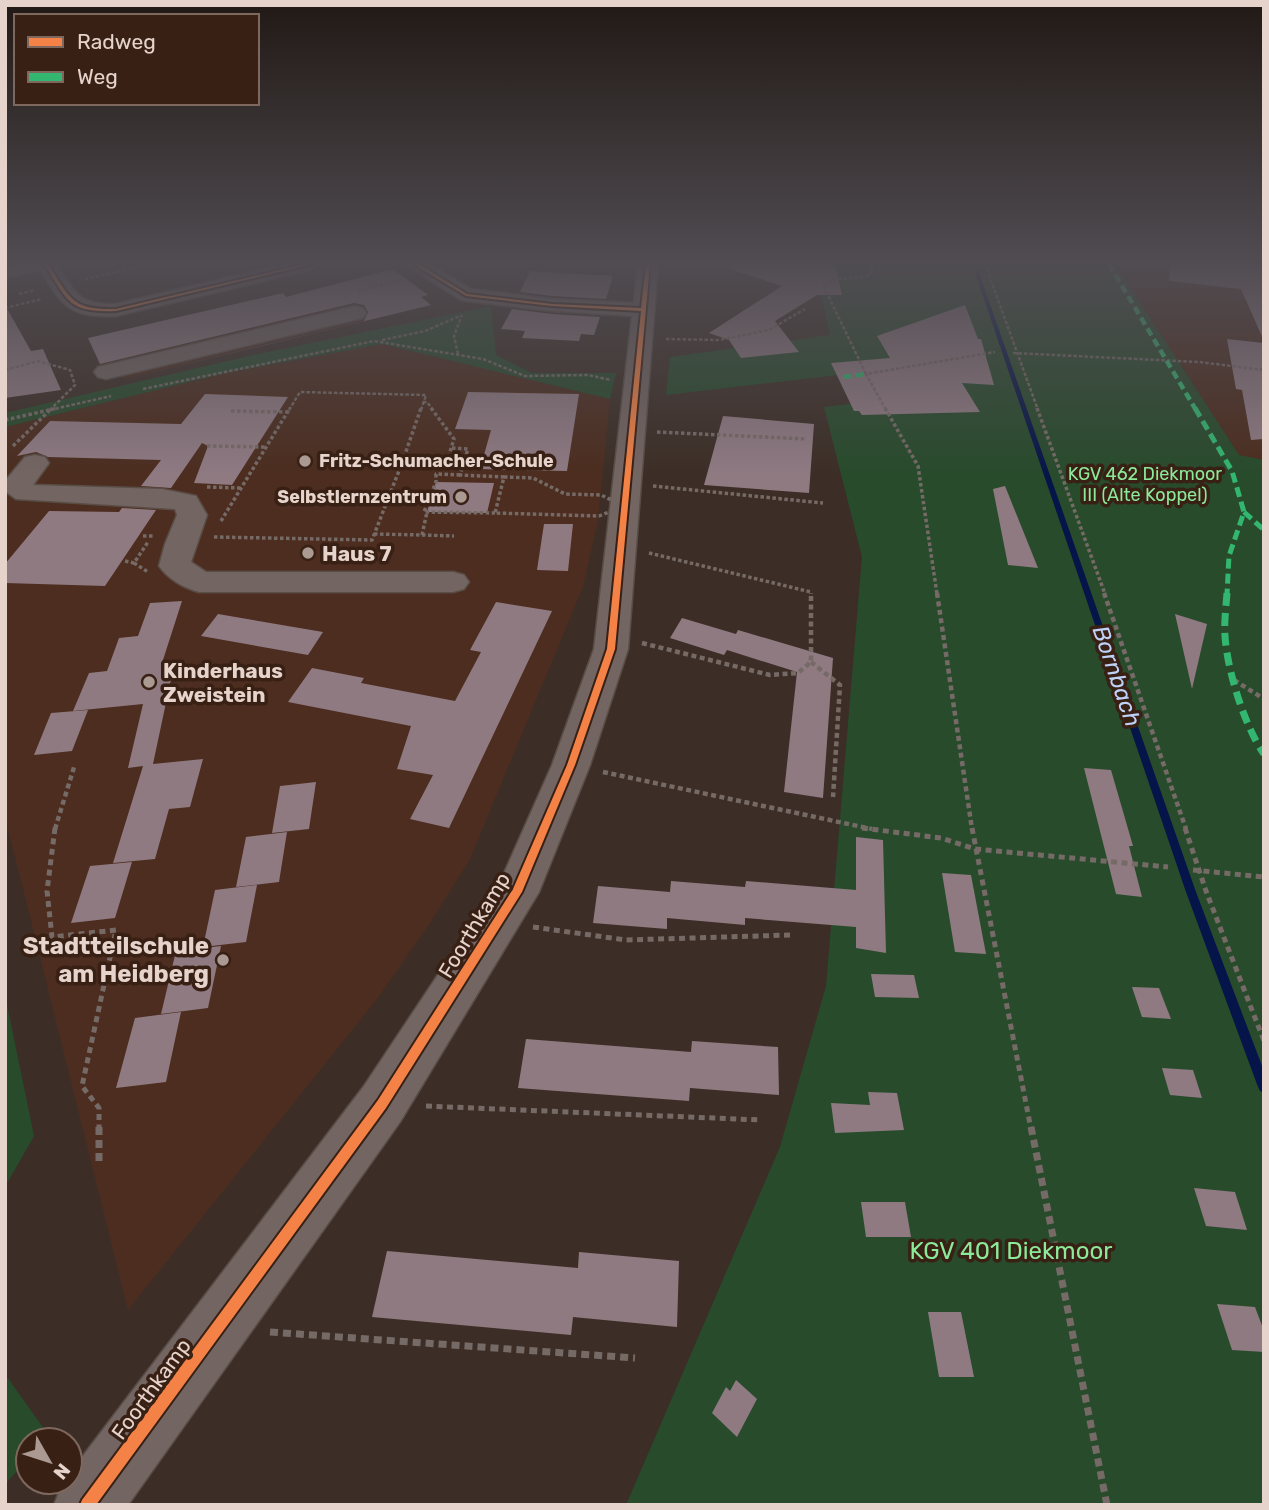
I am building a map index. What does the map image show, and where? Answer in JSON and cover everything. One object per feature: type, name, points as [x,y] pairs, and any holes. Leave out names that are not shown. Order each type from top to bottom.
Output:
[{"type":"street","name":"Foorthkamp","points":[[88,1505],[382,1104],[517,892],[571,765],[611,649],[615,508],[631,431],[642,334]]},
{"type":"street","points":[[107,372],[262,335]]},
{"type":"street","points":[[23,455],[16,486],[26,493],[162,498],[186,502],[192,515],[175,566],[199,582],[453,582]]},
{"type":"path","points":[[131,391],[321,350],[414,334]]},
{"type":"path","points":[[455,334],[458,354]]},
{"type":"path","points":[[693,334],[719,340],[747,334]]},
{"type":"path","points":[[847,334],[918,466],[975,849],[1107,1505]]},
{"type":"path","points":[[1008,334],[1142,696],[1196,870],[1264,1041]]},
{"type":"path","points":[[374,341],[483,359],[525,376],[588,375],[636,384]]},
{"type":"path","points":[[866,374],[995,352]]},
{"type":"path","points":[[1014,353],[1199,362],[1264,370]]},
{"type":"path","points":[[5,370],[38,361],[70,370],[75,385],[50,409],[23,455]]},
{"type":"path","points":[[300,392],[426,395],[423,402],[372,540],[211,537],[300,392]]},
{"type":"path","points":[[5,420],[117,394]]},
{"type":"path","points":[[423,402],[427,402],[454,439],[448,458],[465,459]]},
{"type":"path","points":[[231,411],[288,412]]},
{"type":"path","points":[[631,431],[807,439]]},
{"type":"path","points":[[206,446],[266,447]]},
{"type":"path","points":[[452,448],[468,449],[460,475]]},
{"type":"path","points":[[402,463],[479,465]]},
{"type":"path","points":[[422,535],[427,512],[424,512],[436,482],[436,474],[533,478],[565,494],[615,508],[811,592],[811,662],[798,673],[769,675],[612,635]]},
{"type":"path","points":[[495,513],[503,477]]},
{"type":"path","points":[[195,486],[241,488]]},
{"type":"path","points":[[427,512],[599,516],[615,508],[823,503]]},
{"type":"path","points":[[374,534],[454,536]]},
{"type":"path","points":[[142,536],[183,537]]},
{"type":"path","points":[[125,561],[134,563],[152,536]]},
{"type":"path","points":[[811,662],[839,685],[833,797]]},
{"type":"path","points":[[1234,680],[1264,698]]},
{"type":"path","points":[[75,764],[58,813],[48,855],[46,903],[52,937],[116,930],[82,1086],[99,1108],[99,1163]]},
{"type":"path","points":[[571,765],[869,829],[941,838],[975,849],[1168,867]]},
{"type":"path","points":[[1196,870],[1264,877]]},
{"type":"path","points":[[498,923],[626,940],[790,935]]},
{"type":"path","points":[[382,1104],[761,1120]]},
{"type":"path","points":[[216,1328],[635,1358]]},
{"type":"shaded area","points":[[215,334],[308,334],[124,379],[121,372],[102,374],[99,362]]},
{"type":"shaded area","points":[[1161,334],[1264,334],[1264,460],[1239,456]]},
{"type":"shaded area","points":[[382,344],[610,399],[598,521],[583,587],[470,859],[430,923],[378,998],[128,1310],[5,817],[5,427],[226,373]]},
{"type":"green space","points":[[353,334],[494,334],[496,355],[532,373],[616,373],[610,399],[382,344],[226,373],[5,427],[5,413]]},
{"type":"green space","name":"KGV 401 Diekmoor","points":[[1161,334],[1239,455],[1264,460],[1264,1505],[626,1505],[780,1147],[826,986],[862,557],[824,407],[856,403],[849,380],[988,359],[981,354],[846,374],[666,395],[670,357],[830,335]]},
{"type":"green space","points":[[5,995],[34,1136],[5,1187]]},
{"type":"green space","points":[[5,1374],[42,1426],[14,1426],[14,1474],[5,1484]]},
{"type":"building","points":[[5,334],[22,334],[31,351],[43,349],[61,390],[5,398]]},
{"type":"building","points":[[103,334],[223,334],[100,364],[88,338]]},
{"type":"building","points":[[524,334],[581,334],[579,341],[522,338]]},
{"type":"building","points":[[713,334],[785,334],[799,352],[741,358],[729,340]]},
{"type":"building","points":[[976,334],[981,339],[994,385],[962,383],[980,412],[862,415],[859,411],[854,411],[831,363],[890,358],[877,336]]},
{"type":"building","points":[[1227,339],[1264,343],[1264,439],[1251,440],[1242,390],[1236,389]]},
{"type":"building","points":[[468,392],[579,394],[567,471],[480,469],[491,430],[455,429]]},
{"type":"building","points":[[205,394],[288,397],[232,485],[194,483],[208,446],[202,443],[171,488],[141,486],[161,460],[48,457],[36,452],[17,456],[50,421],[181,424]]},
{"type":"building","points":[[723,416],[814,424],[809,493],[704,485]]},
{"type":"building","name":"Selbstlernzentrum","points":[[436,482],[494,483],[487,513],[427,512]]},
{"type":"building","points":[[1005,486],[1038,568],[1008,565],[993,489]]},
{"type":"building","points":[[122,508],[156,510],[105,586],[5,583],[5,564],[49,511],[119,512]]},
{"type":"building","points":[[544,524],[573,524],[568,571],[537,570]]},
{"type":"building","points":[[182,601],[162,663],[174,665],[153,764],[203,759],[190,807],[169,809],[155,859],[113,863],[143,766],[128,768],[143,704],[73,711],[89,673],[107,671],[119,638],[138,636],[150,603]]},
{"type":"building","points":[[496,602],[552,611],[449,828],[410,819],[433,775],[397,769],[411,726],[288,702],[312,668],[364,678],[361,683],[455,701],[481,652],[470,650]]},
{"type":"building","points":[[218,614],[323,632],[308,655],[201,636]]},
{"type":"building","points":[[1175,614],[1207,624],[1192,689]]},
{"type":"building","points":[[682,618],[736,634],[738,630],[833,658],[823,798],[784,792],[797,672],[727,650],[724,655],[670,638]]},
{"type":"building","points":[[88,710],[72,751],[34,755],[51,713]]},
{"type":"building","points":[[1084,768],[1111,770],[1133,846],[1129,846],[1142,897],[1116,894]]},
{"type":"building","points":[[316,782],[309,829],[272,833],[280,786]]},
{"type":"building","points":[[287,832],[279,882],[236,887],[246,837]]},
{"type":"building","points":[[856,837],[883,840],[886,953],[856,948],[856,927],[745,918],[745,925],[667,918],[667,929],[593,923],[598,886],[670,892],[671,881],[745,887],[746,881],[856,890]]},
{"type":"building","points":[[132,862],[115,918],[71,923],[90,866]]},
{"type":"building","points":[[942,873],[971,875],[986,954],[955,952]]},
{"type":"building","points":[[257,885],[246,942],[203,947],[215,890]]},
{"type":"building","points":[[221,946],[208,1008],[161,1014],[176,951]]},
{"type":"building","points":[[871,974],[914,975],[919,998],[875,997]]},
{"type":"building","points":[[1132,987],[1159,988],[1171,1019],[1142,1017]]},
{"type":"building","points":[[181,1012],[166,1082],[116,1088],[135,1018]]},
{"type":"building","points":[[526,1039],[691,1052],[692,1041],[778,1047],[779,1095],[690,1088],[689,1101],[518,1088]]},
{"type":"building","points":[[1162,1068],[1193,1070],[1202,1098],[1170,1095]]},
{"type":"building","points":[[868,1092],[897,1093],[904,1130],[835,1133],[831,1103],[870,1105]]},
{"type":"building","points":[[1194,1188],[1235,1192],[1247,1230],[1206,1226]]},
{"type":"building","points":[[861,1202],[905,1202],[911,1237],[866,1237]]},
{"type":"building","points":[[387,1251],[578,1268],[579,1252],[679,1261],[677,1327],[573,1317],[571,1335],[372,1317]]},
{"type":"building","points":[[1217,1304],[1255,1307],[1264,1331],[1264,1352],[1232,1350]]},
{"type":"building","points":[[928,1312],[961,1312],[974,1377],[939,1377]]},
{"type":"building","points":[[736,1380],[757,1399],[737,1437],[712,1413],[726,1387],[730,1391]]},
{"type":"waterway","name":"Bornbach","points":[[998,334],[1191,892],[1264,1087]]},
{"type":"marked path","points":[[1151,334],[1232,471],[1244,512],[1229,556],[1225,637],[1234,680],[1254,740],[1264,754]]},
{"type":"marked path","points":[[843,377],[866,374]]},
{"type":"marked path","points":[[1244,512],[1264,530]]},
{"type":"cycle path","points":[[87,1505],[382,1104],[517,892],[571,765],[611,649],[641,334]]},
{"type":"place","name":"Fritz-Schumacher-Schule","points":[[305,461]]},
{"type":"place","name":"Selbstlernzentrum","points":[[461,497]]},
{"type":"place","name":"Haus 7","points":[[308,553]]},
{"type":"place","name":"Kinderhaus Zweistein","points":[[149,682]]},
{"type":"place","name":"Stadtteilschule am Heidberg","points":[[223,960]]},
{"type":"park label","name":"KGV 462 Diekmoor III (Alte Koppel)","points":[[1145,484]]}]
